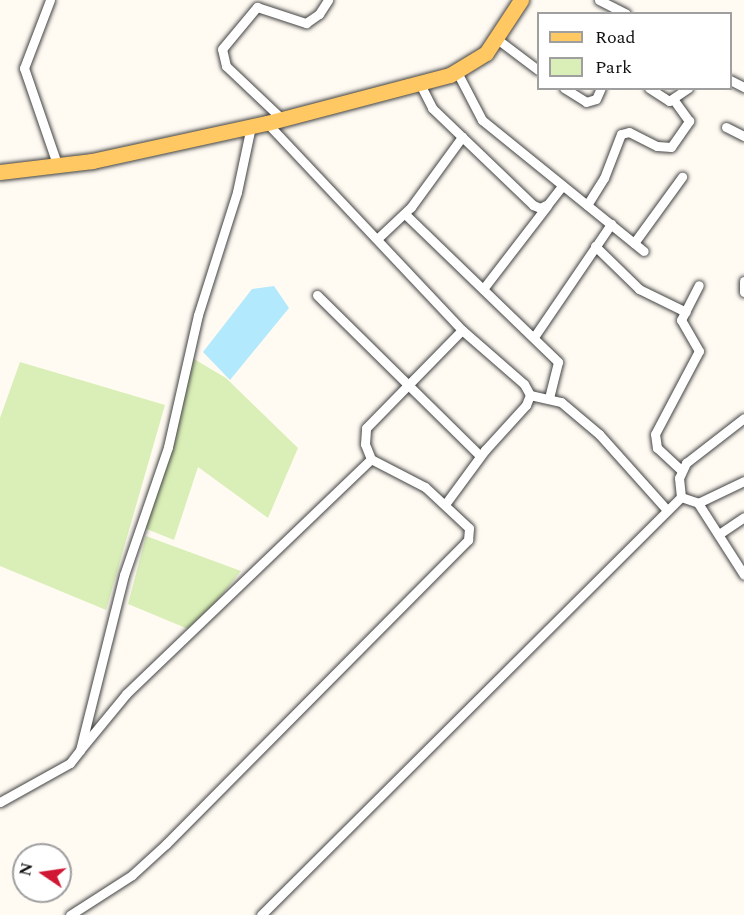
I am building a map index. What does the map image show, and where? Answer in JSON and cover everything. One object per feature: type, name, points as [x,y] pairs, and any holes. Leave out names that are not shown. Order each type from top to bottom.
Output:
[{"type":"main road","points":[[0,172],[58,167],[267,123],[420,84],[457,72],[486,53],[521,0]]},
{"type":"street","points":[[50,0],[24,68],[58,167]]},
{"type":"street","points":[[282,119],[226,66],[222,49],[257,7],[306,23],[319,14],[328,0]]},
{"type":"street","points":[[599,0],[622,12]]},
{"type":"street","points":[[497,39],[537,69]]},
{"type":"street","points":[[457,72],[482,120],[644,251]]},
{"type":"street","points":[[420,84],[432,108],[533,205],[540,208],[548,204]]},
{"type":"street","points":[[567,90],[586,102],[596,99],[601,90]]},
{"type":"street","points":[[586,205],[604,178],[621,134],[629,132],[657,146],[671,147],[689,121],[674,100],[654,90]]},
{"type":"street","points":[[674,100],[686,90]]},
{"type":"street","points":[[267,123],[462,330],[524,384],[530,395]]},
{"type":"street","points":[[80,750],[124,575],[168,447],[198,315],[240,182],[251,126]]},
{"type":"street","points":[[726,127],[744,136]]},
{"type":"street","points":[[377,239],[405,214],[462,137]]},
{"type":"street","points":[[634,243],[682,177]]},
{"type":"street","points":[[483,289],[562,186]]},
{"type":"street","points":[[405,214],[558,362],[549,397]]},
{"type":"street","points":[[534,337],[611,224]]},
{"type":"street","points":[[595,246],[639,289],[686,312]]},
{"type":"street","points":[[744,281],[744,292]]},
{"type":"street","points":[[261,915],[681,497],[681,470],[657,448],[655,434],[699,351],[681,322],[699,285]]},
{"type":"street","points":[[317,295],[409,383],[480,456]]},
{"type":"street","points":[[70,915],[141,867],[468,540],[469,528],[446,503],[405,474],[371,459],[365,444],[366,428],[462,330]]},
{"type":"street","points":[[530,395],[549,397],[598,434],[667,510]]},
{"type":"street","points":[[446,503],[480,456],[526,405],[530,395]]},
{"type":"street","points":[[681,470],[744,418]]},
{"type":"street","points":[[0,802],[70,763],[126,694],[371,459]]},
{"type":"street","points":[[698,503],[744,481]]},
{"type":"street","points":[[681,497],[698,503],[744,575]]},
{"type":"street","points":[[719,534],[744,517]]},
{"type":"green space","points":[[194,359],[226,378],[298,448],[268,518],[198,467],[174,540],[144,528],[182,385]]},
{"type":"green space","points":[[20,362],[165,405],[106,610],[0,566],[0,418]]},
{"type":"green space","points":[[146,536],[241,571],[193,631],[128,604]]},
{"type":"water","points":[[274,286],[289,308],[230,380],[203,352],[252,289]]}]
